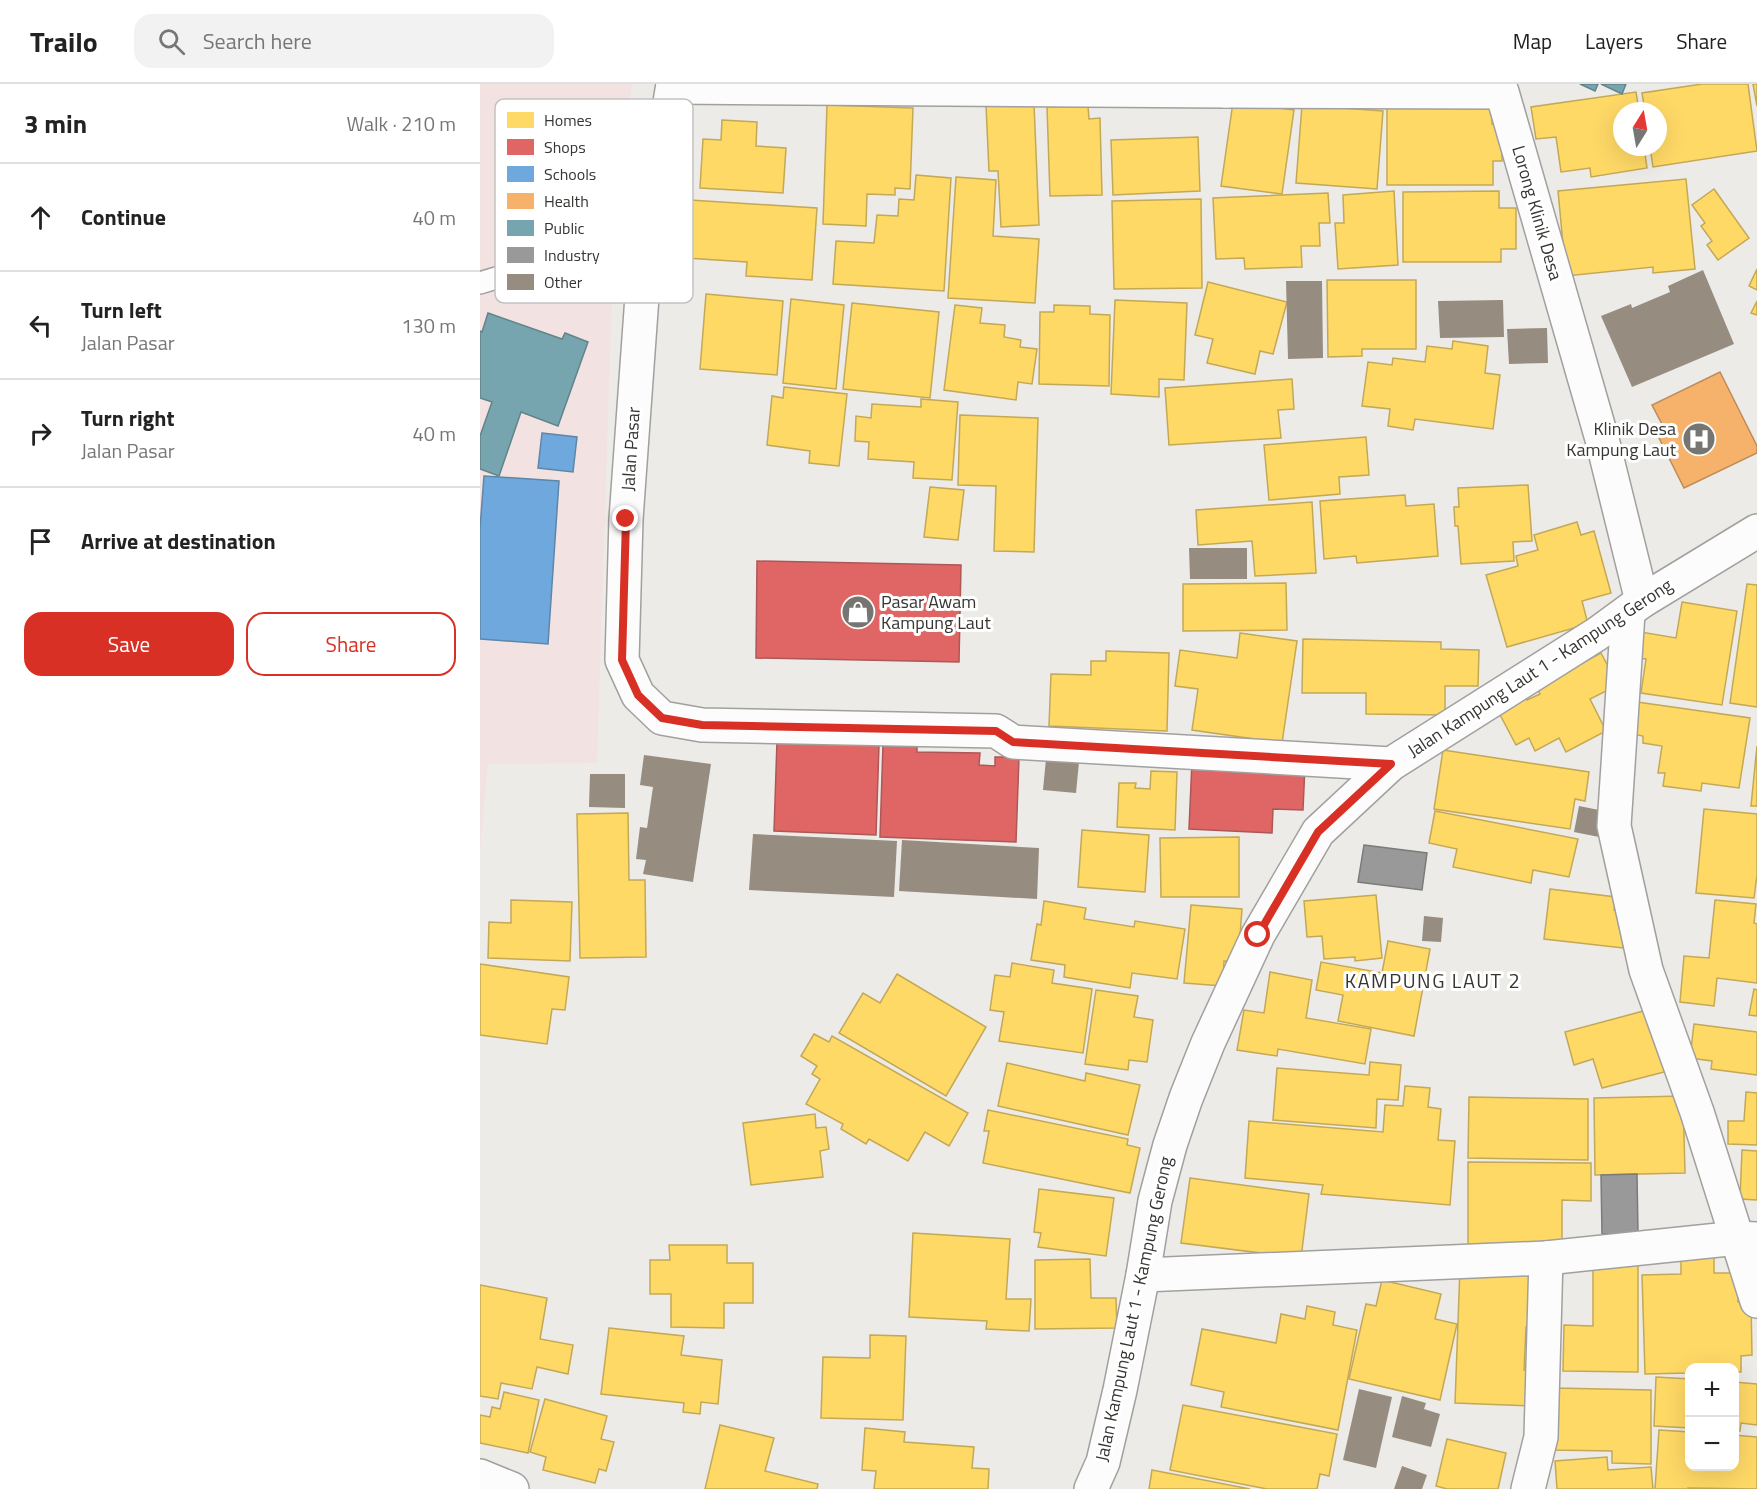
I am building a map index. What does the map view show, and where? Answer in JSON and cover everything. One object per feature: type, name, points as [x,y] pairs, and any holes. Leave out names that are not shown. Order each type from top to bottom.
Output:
[{"type":"street","points":[[673,86],[1229,87]]},
{"type":"street","name":"Lorong Klinik Desa","points":[[1229,87],[1502,92],[1602,439],[1635,607]]},
{"type":"street","name":"Jalan Pasar","points":[[642,303],[626,519],[622,660],[638,695],[662,718],[702,725],[996,731],[1013,742],[1391,764]]},
{"type":"street","name":"Jalan Kampung Laut 1 - Kampung Gerong","points":[[1091,1489],[1103,1462],[1120,1390],[1155,1201],[1186,1098],[1208,1043],[1258,935],[1318,832],[1391,764],[1587,641],[1635,607],[1756,533]]},
{"type":"street","points":[[1635,607],[1614,826],[1646,970],[1697,1112],[1747,1238],[1757,1301]]},
{"type":"street","points":[[1143,1275],[1546,1258],[1747,1238]]},
{"type":"street","points":[[1528,1489],[1541,1437],[1546,1258]]},
{"type":"street","points":[[480,1476],[512,1489]]},
{"type":"lane","points":[[480,284],[495,279]]},
{"type":"shaded area","points":[[480,84],[632,84],[630,99],[495,99],[495,303],[612,303],[597,763],[488,764],[480,849]]},
{"type":"building: Homes","points":[[1702,84],[1748,84],[1757,151],[1653,167],[1651,156],[1667,156],[1667,102],[1644,102],[1642,93]]},
{"type":"building: Homes","points":[[1753,84],[1757,84],[1757,106]]},
{"type":"building: Homes","points":[[1636,92],[1638,102],[1613,102],[1613,156],[1645,156],[1647,168],[1591,177],[1590,168],[1561,172],[1556,137],[1536,139],[1531,107]]},
{"type":"building: Homes","points":[[1233,102],[1294,110],[1282,194],[1221,186]]},
{"type":"building: Homes","points":[[1492,102],[1492,124],[1502,124],[1502,161],[1493,161],[1493,185],[1387,185],[1387,103]]},
{"type":"building: Homes","points":[[1034,104],[1039,225],[1001,227],[998,171],[989,171],[986,105]]},
{"type":"building: Homes","points":[[827,105],[913,108],[910,189],[895,188],[895,195],[867,194],[866,226],[823,224]]},
{"type":"building: Homes","points":[[1302,105],[1383,111],[1377,189],[1296,183]]},
{"type":"building: Homes","points":[[1088,106],[1089,119],[1100,118],[1102,195],[1050,196],[1047,107]]},
{"type":"building: Homes","points":[[722,120],[757,122],[756,146],[786,148],[783,193],[700,188],[703,139],[721,140]]},
{"type":"building: Homes","points":[[1198,137],[1200,191],[1113,195],[1111,140]]},
{"type":"building: Homes","points":[[916,175],[951,178],[944,291],[833,284],[836,241],[874,243],[877,215],[898,216],[899,199],[914,200]]},
{"type":"building: Homes","points":[[956,177],[996,180],[993,236],[1039,239],[1035,303],[948,298]]},
{"type":"building: Homes","points":[[1686,179],[1695,269],[1653,273],[1653,267],[1566,276],[1558,191]]},
{"type":"building: Homes","points":[[1714,189],[1749,238],[1718,260],[1707,245],[1712,241],[1701,226],[1705,223],[1692,205]]},
{"type":"building: Homes","points":[[1394,191],[1398,265],[1338,269],[1335,223],[1344,223],[1343,195]]},
{"type":"building: Homes","points":[[1499,191],[1499,208],[1516,208],[1516,249],[1501,249],[1501,262],[1403,262],[1403,192]]},
{"type":"building: Homes","points":[[1328,193],[1330,223],[1319,223],[1320,246],[1301,246],[1302,267],[1245,269],[1244,258],[1216,259],[1213,198]]},
{"type":"building: Homes","points":[[1201,199],[1202,288],[1114,289],[1112,201]]},
{"type":"building: Homes","points":[[693,200],[817,208],[812,280],[746,276],[747,262],[693,258]]},
{"type":"building: Homes","points":[[1757,269],[1757,290],[1749,286]]},
{"type":"building: Homes","points":[[1327,280],[1416,280],[1416,349],[1362,349],[1362,356],[1328,357]]},
{"type":"building: Homes","points":[[1208,282],[1287,302],[1273,354],[1260,351],[1255,374],[1207,363],[1213,339],[1195,335]]},
{"type":"building: Homes","points":[[706,294],[783,301],[777,375],[700,369]]},
{"type":"building: Homes","points":[[791,299],[844,305],[836,389],[783,383]]},
{"type":"building: Homes","points":[[1115,300],[1187,303],[1184,380],[1159,379],[1159,397],[1111,394]]},
{"type":"building: Homes","points":[[1757,301],[1757,315],[1751,313]]},
{"type":"building: Homes","points":[[852,303],[939,312],[930,398],[843,389]]},
{"type":"building: Homes","points":[[955,305],[982,308],[980,323],[1005,325],[1004,337],[1021,340],[1020,347],[1037,349],[1032,384],[1018,382],[1016,400],[944,390]]},
{"type":"building: Homes","points":[[1054,305],[1090,306],[1090,314],[1110,315],[1109,386],[1039,384],[1040,312],[1054,312]]},
{"type":"building: Homes","points":[[1453,341],[1488,346],[1485,373],[1500,375],[1493,429],[1415,419],[1413,430],[1388,426],[1390,409],[1362,406],[1368,362],[1392,365],[1393,358],[1425,362],[1427,346],[1452,349]]},
{"type":"building: Homes","points":[[1292,379],[1294,409],[1278,410],[1281,438],[1169,445],[1165,388]]},
{"type":"building: Homes","points":[[784,387],[847,394],[839,466],[809,463],[810,451],[767,445],[772,396],[783,398]]},
{"type":"building: Homes","points":[[921,399],[958,402],[952,480],[913,478],[914,462],[868,459],[869,442],[855,441],[856,416],[871,418],[872,404],[921,407]]},
{"type":"building: Homes","points":[[960,415],[1038,418],[1034,552],[994,551],[996,486],[958,485]]},
{"type":"building: Homes","points":[[1366,437],[1369,475],[1339,477],[1340,494],[1269,500],[1264,445]]},
{"type":"building: Homes","points":[[1528,485],[1532,541],[1513,542],[1514,561],[1461,564],[1454,507],[1459,507],[1458,488]]},
{"type":"building: Homes","points":[[930,487],[964,490],[958,540],[924,537]]},
{"type":"building: Homes","points":[[1405,495],[1406,506],[1434,504],[1438,556],[1357,563],[1356,556],[1324,559],[1320,501]]},
{"type":"building: Homes","points":[[1312,502],[1316,573],[1255,576],[1252,541],[1198,545],[1196,510]]},
{"type":"building: Homes","points":[[1577,522],[1581,535],[1594,531],[1611,593],[1582,601],[1588,624],[1507,647],[1486,575],[1518,566],[1516,556],[1538,550],[1534,535]]},
{"type":"building: Homes","points":[[1286,583],[1287,630],[1183,631],[1183,584]]},
{"type":"building: Homes","points":[[1747,584],[1757,585],[1757,707],[1730,703]]},
{"type":"building: Homes","points":[[1682,602],[1737,611],[1722,705],[1641,693],[1646,659],[1636,658],[1641,632],[1676,638]]},
{"type":"building: Homes","points":[[1240,633],[1297,641],[1282,743],[1192,730],[1198,689],[1175,686],[1180,650],[1237,658]]},
{"type":"building: Homes","points":[[1303,639],[1441,642],[1441,649],[1479,650],[1478,686],[1445,686],[1445,715],[1366,714],[1366,693],[1302,693]]},
{"type":"building: Homes","points":[[1106,651],[1169,653],[1167,731],[1049,726],[1051,674],[1091,675],[1091,661],[1106,661]]},
{"type":"building: Homes","points":[[1601,653],[1618,685],[1590,699],[1606,731],[1566,752],[1559,738],[1535,751],[1529,738],[1516,745],[1497,709],[1524,694],[1527,700],[1540,694],[1537,687]]},
{"type":"building: Homes","points":[[1637,702],[1750,718],[1739,788],[1702,783],[1701,791],[1663,786],[1665,773],[1658,773],[1662,746],[1643,743],[1643,736],[1633,734]]},
{"type":"building: Homes","points":[[1757,746],[1757,806],[1751,806]]},
{"type":"building: Homes","points":[[1443,750],[1589,772],[1585,801],[1575,799],[1570,829],[1434,809]]},
{"type":"building: Homes","points":[[1151,771],[1177,772],[1175,830],[1117,827],[1119,783],[1136,783],[1135,788],[1150,789]]},
{"type":"building: Homes","points":[[1704,809],[1757,814],[1757,875],[1754,898],[1696,893]]},
{"type":"building: Homes","points":[[1435,811],[1578,839],[1569,877],[1533,870],[1531,883],[1453,867],[1457,849],[1429,843]]},
{"type":"building: Homes","points":[[628,813],[629,880],[645,880],[646,957],[580,958],[577,814]]},
{"type":"building: Homes","points":[[1082,830],[1149,835],[1145,892],[1078,887]]},
{"type":"building: Homes","points":[[1239,837],[1239,897],[1161,897],[1160,838]]},
{"type":"building: Homes","points":[[1550,889],[1616,897],[1614,910],[1627,912],[1623,948],[1544,939]]},
{"type":"building: Homes","points":[[1376,895],[1382,958],[1355,961],[1355,957],[1324,959],[1322,936],[1307,937],[1304,901]]},
{"type":"building: Homes","points":[[511,900],[572,902],[570,961],[488,958],[489,922],[511,923]]},
{"type":"building: Homes","points":[[1715,900],[1756,904],[1754,923],[1757,924],[1757,983],[1717,978],[1714,1006],[1680,1002],[1684,956],[1709,958]]},
{"type":"building: Homes","points":[[1044,901],[1086,908],[1084,919],[1134,927],[1135,921],[1185,929],[1177,979],[1132,973],[1130,988],[1064,977],[1065,965],[1031,960],[1037,924],[1041,925]]},
{"type":"building: Homes","points":[[1191,905],[1242,909],[1238,962],[1224,961],[1223,986],[1184,983]]},
{"type":"building: Homes","points":[[1388,941],[1430,949],[1414,1036],[1338,1021],[1343,995],[1316,990],[1321,962],[1382,973]]},
{"type":"building: Homes","points":[[1012,963],[1054,970],[1052,983],[1092,989],[1083,1053],[999,1041],[1004,1012],[990,1010],[995,975],[1010,977]]},
{"type":"building: Homes","points":[[480,964],[569,977],[565,1010],[552,1009],[547,1044],[480,1035]]},
{"type":"building: Homes","points":[[1270,972],[1312,980],[1306,1018],[1371,1029],[1365,1064],[1278,1049],[1277,1056],[1237,1050],[1244,1010],[1264,1013]]},
{"type":"building: Homes","points":[[897,974],[986,1027],[946,1096],[839,1033],[863,993],[880,1003]]},
{"type":"building: Homes","points":[[1754,989],[1757,990],[1757,1016],[1749,1015]]},
{"type":"building: Homes","points":[[1096,990],[1138,996],[1134,1017],[1153,1020],[1147,1062],[1129,1060],[1128,1070],[1085,1064]]},
{"type":"building: Homes","points":[[1651,1009],[1668,1071],[1602,1088],[1593,1059],[1574,1065],[1565,1032]]},
{"type":"building: Homes","points":[[1694,1024],[1757,1032],[1757,1075],[1711,1069],[1712,1061],[1690,1058]]},
{"type":"building: Homes","points":[[814,1034],[829,1042],[832,1036],[968,1113],[949,1146],[925,1132],[908,1161],[869,1139],[866,1144],[841,1129],[843,1124],[806,1104],[820,1079],[812,1074],[817,1066],[801,1056]]},
{"type":"building: Homes","points":[[1370,1062],[1401,1065],[1398,1100],[1377,1099],[1376,1128],[1273,1120],[1277,1068],[1369,1075]]},
{"type":"building: Homes","points":[[1007,1063],[1085,1081],[1086,1073],[1140,1085],[1128,1135],[998,1106]]},
{"type":"building: Homes","points":[[1405,1086],[1430,1088],[1428,1107],[1441,1109],[1438,1140],[1455,1141],[1450,1205],[1321,1194],[1323,1185],[1245,1178],[1249,1121],[1383,1132],[1385,1105],[1403,1106]]},
{"type":"building: Homes","points":[[1746,1092],[1757,1093],[1757,1145],[1728,1144],[1728,1121],[1744,1121]]},
{"type":"building: Homes","points":[[1683,1096],[1685,1173],[1595,1175],[1594,1098]]},
{"type":"building: Homes","points":[[1469,1097],[1588,1099],[1588,1160],[1468,1158]]},
{"type":"building: Homes","points":[[988,1110],[1128,1139],[1127,1145],[1140,1148],[1130,1193],[983,1163],[989,1131],[984,1131]]},
{"type":"building: Homes","points":[[815,1114],[816,1128],[826,1127],[829,1149],[820,1151],[823,1177],[751,1185],[743,1123]]},
{"type":"building: Homes","points":[[1742,1150],[1757,1151],[1757,1200],[1740,1199]]},
{"type":"building: Homes","points":[[1468,1162],[1591,1163],[1591,1201],[1562,1200],[1562,1246],[1468,1245]]},
{"type":"building: Homes","points":[[1190,1178],[1309,1194],[1301,1258],[1181,1243]]},
{"type":"building: Homes","points":[[1039,1189],[1114,1198],[1106,1256],[1038,1247],[1041,1233],[1034,1232]]},
{"type":"building: Homes","points":[[913,1233],[1010,1239],[1006,1299],[1031,1299],[1029,1331],[986,1329],[987,1321],[909,1317]]},
{"type":"building: Homes","points":[[669,1245],[727,1245],[727,1263],[753,1263],[753,1303],[724,1303],[724,1328],[671,1327],[671,1294],[650,1294],[650,1260],[670,1260]]},
{"type":"building: Homes","points":[[1714,1253],[1714,1273],[1738,1273],[1738,1302],[1751,1302],[1752,1355],[1741,1356],[1741,1372],[1739,1372],[1739,1363],[1685,1363],[1685,1373],[1645,1374],[1642,1275],[1681,1274],[1681,1254]]},
{"type":"building: Homes","points":[[1638,1255],[1638,1372],[1563,1371],[1564,1325],[1593,1326],[1593,1258]]},
{"type":"building: Homes","points":[[1090,1259],[1091,1298],[1116,1298],[1117,1328],[1035,1329],[1035,1260]]},
{"type":"building: Homes","points":[[1460,1268],[1538,1272],[1536,1327],[1526,1327],[1524,1370],[1536,1370],[1534,1406],[1455,1403]]},
{"type":"building: Homes","points":[[1382,1280],[1441,1294],[1435,1319],[1457,1324],[1440,1400],[1349,1379],[1366,1304],[1376,1306]]},
{"type":"building: Homes","points":[[480,1285],[547,1298],[540,1339],[573,1345],[568,1374],[537,1367],[532,1389],[501,1383],[498,1399],[480,1396]]},
{"type":"building: Homes","points":[[1307,1306],[1335,1312],[1333,1325],[1357,1330],[1338,1430],[1221,1407],[1224,1392],[1191,1385],[1202,1329],[1276,1343],[1281,1314],[1305,1319]]},
{"type":"building: Homes","points":[[609,1328],[684,1336],[681,1355],[722,1360],[718,1404],[701,1402],[700,1414],[683,1412],[684,1403],[601,1394]]},
{"type":"building: Homes","points":[[870,1335],[906,1336],[903,1420],[821,1418],[823,1357],[870,1358]]},
{"type":"building: Homes","points":[[1656,1377],[1685,1379],[1685,1428],[1654,1426]]},
{"type":"building: Homes","points":[[1739,1382],[1757,1384],[1757,1425],[1741,1423],[1740,1431]]},
{"type":"building: Homes","points":[[1554,1388],[1651,1390],[1651,1464],[1612,1463],[1612,1451],[1552,1450]]},
{"type":"building: Homes","points":[[504,1392],[539,1400],[528,1453],[480,1443],[480,1415],[490,1417],[492,1407],[500,1409]]},
{"type":"building: Homes","points":[[545,1399],[607,1416],[601,1439],[614,1442],[606,1471],[599,1469],[595,1483],[543,1470],[546,1457],[530,1452]]},
{"type":"building: Homes","points":[[1183,1405],[1337,1434],[1329,1476],[1320,1474],[1317,1489],[1267,1489],[1170,1470]]},
{"type":"building: Homes","points":[[720,1425],[774,1438],[765,1471],[818,1484],[817,1489],[705,1489]]},
{"type":"building: Homes","points":[[865,1428],[905,1432],[904,1442],[974,1447],[972,1468],[989,1469],[988,1489],[874,1489],[876,1471],[862,1470]]},
{"type":"building: Homes","points":[[1659,1430],[1685,1432],[1685,1471],[1739,1471],[1739,1435],[1757,1437],[1757,1489],[1655,1489]]},
{"type":"building: Homes","points":[[1447,1439],[1506,1453],[1498,1489],[1447,1489],[1436,1486]]},
{"type":"building: Homes","points":[[1607,1457],[1608,1470],[1651,1467],[1653,1489],[1557,1489],[1555,1461]]},
{"type":"building: Homes","points":[[1152,1470],[1250,1489],[1149,1489]]},
{"type":"building: Shops","name":"Pasar Awam Kampung Laut","points":[[757,561],[961,565],[959,662],[756,658]]},
{"type":"building: Shops","points":[[777,741],[879,745],[876,835],[774,831]]},
{"type":"building: Shops","points":[[883,744],[917,745],[917,752],[980,753],[979,765],[995,766],[995,757],[1019,757],[1016,842],[880,837]]},
{"type":"building: Shops","points":[[1192,761],[1305,765],[1303,810],[1273,809],[1272,833],[1189,829]]},
{"type":"building: Schools","points":[[542,433],[577,437],[573,472],[538,468]]},
{"type":"building: Schools","points":[[484,476],[559,481],[548,644],[480,639],[480,528]]},
{"type":"building: Health","points":[[1720,372],[1757,446],[1757,453],[1684,488],[1656,432],[1664,428],[1652,405]]},
{"type":"building: Public","points":[[1580,84],[1598,84],[1595,91]]},
{"type":"building: Public","points":[[1601,84],[1626,84],[1622,94]]},
{"type":"building: Public","points":[[488,313],[562,339],[565,333],[588,342],[558,426],[521,412],[499,476],[480,469],[480,436],[492,402],[480,398],[480,331],[482,332]]},
{"type":"building: Industry","points":[[1364,845],[1427,853],[1422,890],[1358,882]]},
{"type":"building: Industry","points":[[1637,1174],[1638,1233],[1602,1234],[1601,1175]]},
{"type":"building: Other","points":[[1703,270],[1734,344],[1632,387],[1601,316],[1631,304],[1632,308],[1670,292],[1668,286]]},
{"type":"building: Other","points":[[1286,281],[1322,281],[1323,358],[1288,359]]},
{"type":"building: Other","points":[[1503,300],[1504,337],[1440,338],[1438,301]]},
{"type":"building: Other","points":[[1547,328],[1548,363],[1509,364],[1507,329]]},
{"type":"building: Other","points":[[1189,548],[1247,548],[1247,579],[1190,579]]},
{"type":"building: Other","points":[[644,755],[711,764],[693,882],[643,874],[646,860],[636,859],[640,827],[647,828],[653,787],[640,785]]},
{"type":"building: Other","points":[[1046,759],[1079,762],[1076,793],[1043,790]]},
{"type":"building: Other","points":[[590,774],[625,774],[625,808],[589,807]]},
{"type":"building: Other","points":[[1579,806],[1609,812],[1604,838],[1574,832]]},
{"type":"building: Other","points":[[753,834],[897,841],[894,897],[749,890]]},
{"type":"building: Other","points":[[902,840],[1039,848],[1037,899],[899,891]]},
{"type":"building: Other","points":[[1424,916],[1443,918],[1441,942],[1422,941]]},
{"type":"building: Other","points":[[1359,1389],[1392,1397],[1376,1468],[1343,1460]]},
{"type":"building: Other","points":[[1402,1396],[1426,1403],[1424,1409],[1440,1414],[1431,1447],[1392,1437]]},
{"type":"building: Other","points":[[1402,1466],[1427,1475],[1422,1489],[1394,1489]]},
{"type":"place","name":"Klinik Desa Kampung Laut","points":[[1699,439]]},
{"type":"place","name":"Pasar Awam Kampung Laut","points":[[858,612]]},
{"type":"district","name":"KAMPUNG LAUT 2","points":[[1433,981]]},
{"type":"route","points":[[626,519],[622,660],[638,695],[662,718],[702,725],[996,731],[1013,742],[1391,764],[1318,832],[1258,935]]}]
